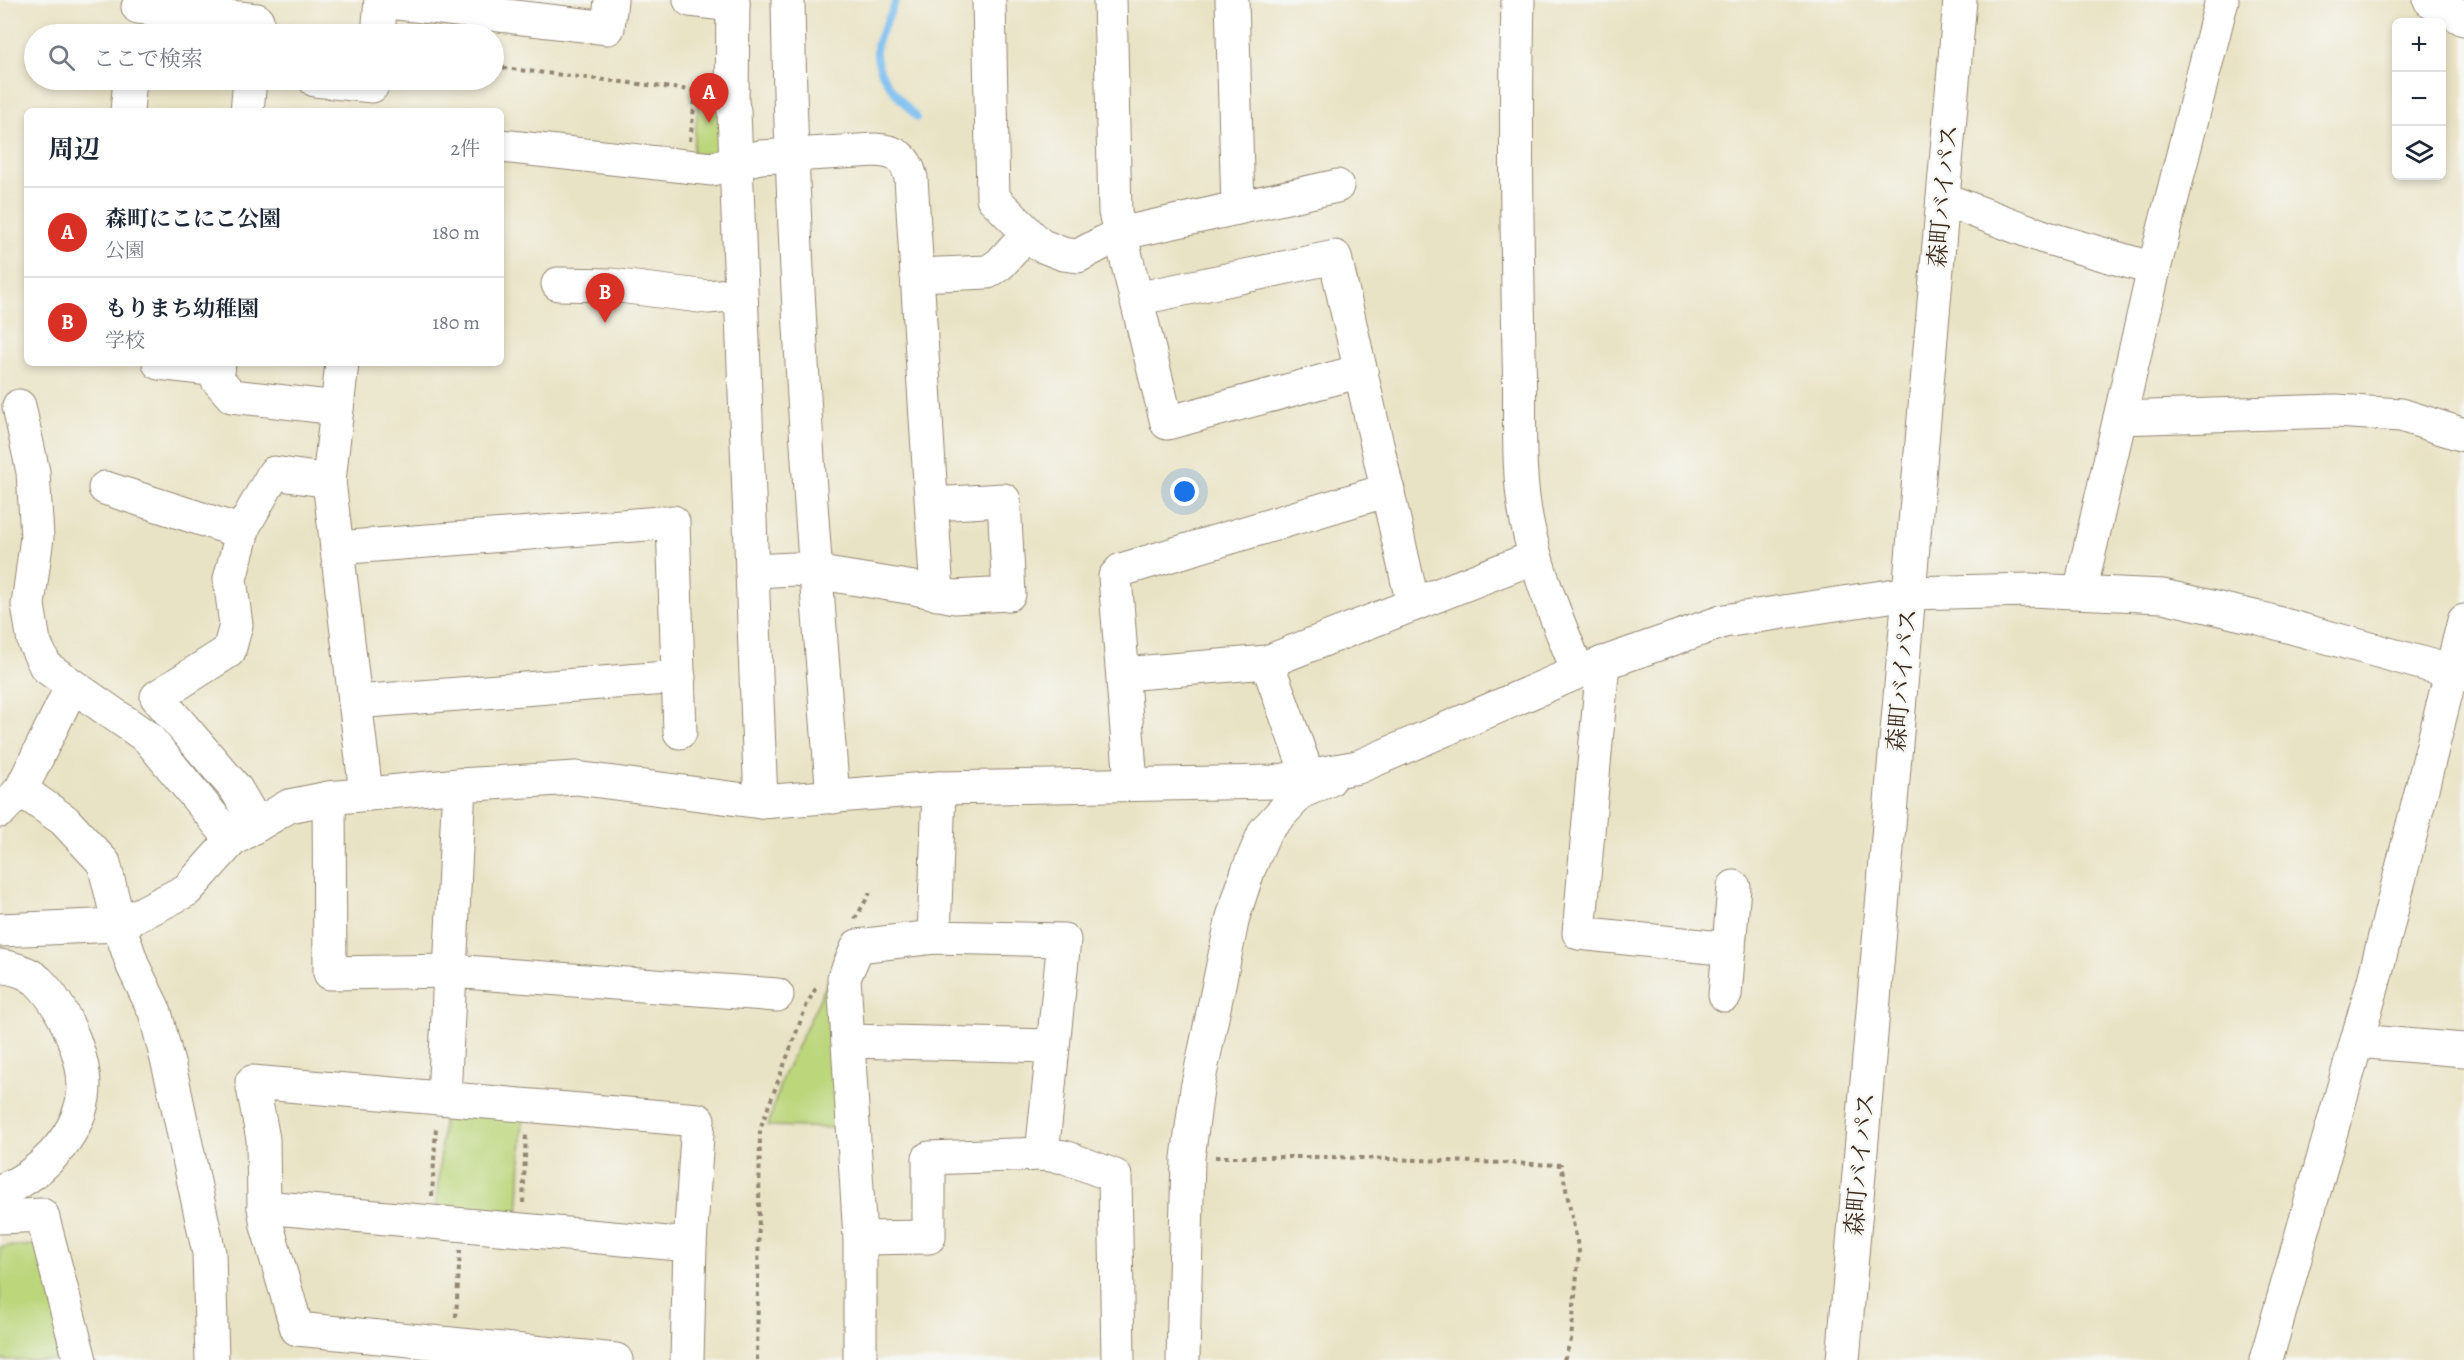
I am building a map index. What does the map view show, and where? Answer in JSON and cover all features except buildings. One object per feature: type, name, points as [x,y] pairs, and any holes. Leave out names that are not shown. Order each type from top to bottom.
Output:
[{"type":"street","points":[[379,24],[381,0],[555,11],[608,28],[611,0]]},
{"type":"street","points":[[690,0],[733,3],[731,94],[734,111],[761,802]]},
{"type":"street","points":[[788,0],[790,155],[815,572],[833,797]]},
{"type":"street","points":[[989,0],[993,198],[1040,245],[1063,254],[1078,256],[1119,234],[1337,186]]},
{"type":"street","points":[[1110,0],[1115,212],[1167,423],[1361,371]]},
{"type":"street","points":[[1232,0],[1238,208]]},
{"type":"street","points":[[1518,0],[1516,77],[1522,473],[1526,520],[1535,557],[1591,668],[1579,933],[1729,949]]},
{"type":"street","name":"森町バイパス","points":[[1844,1360],[1960,0]]},
{"type":"street","points":[[2080,592],[2154,269],[2222,0]]},
{"type":"street","points":[[2430,0],[2464,19]]},
{"type":"street","points":[[137,14],[257,18]]},
{"type":"street","points":[[127,108],[129,90]]},
{"type":"street","points":[[247,108],[249,90]]},
{"type":"street","points":[[504,146],[712,169],[760,157],[875,150],[889,151],[903,158],[911,178],[937,594]]},
{"type":"street","points":[[1943,199],[2044,237],[2154,269]]},
{"type":"street","points":[[917,275],[988,272],[1000,264],[1027,234]]},
{"type":"street","points":[[1136,299],[1335,257],[1413,605]]},
{"type":"street","points":[[558,284],[611,285],[708,297],[740,294]]},
{"type":"street","points":[[218,366],[217,379],[232,396],[337,408]]},
{"type":"street","points":[[342,366],[329,481],[366,793]]},
{"type":"street","points":[[19,406],[33,472],[37,537],[28,605],[34,642],[46,667],[148,738],[245,832]]},
{"type":"street","points":[[2120,418],[2336,411],[2401,415],[2464,435]]},
{"type":"street","points":[[245,832],[236,789],[157,697],[229,651],[236,625],[230,579],[242,532],[274,473],[329,481]]},
{"type":"street","points":[[105,488],[242,532]]},
{"type":"street","points":[[1131,783],[1115,577],[1121,570],[1388,490]]},
{"type":"street","points":[[752,571],[795,569],[954,597],[1009,594],[1004,500],[932,504]]},
{"type":"street","points":[[336,548],[673,522],[680,732]]},
{"type":"street","points":[[1123,674],[1267,662],[1535,557]]},
{"type":"street","points":[[1183,1360],[1188,1158],[1197,1089],[1233,917],[1248,871],[1265,831],[1301,792],[1591,668],[1724,621],[1909,593],[2030,590],[2163,596],[2259,618],[2458,673]]},
{"type":"street","points":[[2266,1360],[2373,984],[2458,673],[2464,621]]},
{"type":"street","points":[[1267,662],[1308,776]]},
{"type":"street","points":[[355,702],[678,677]]},
{"type":"street","points":[[72,686],[10,800],[64,820],[104,863],[119,925],[133,966],[155,1012],[173,1083],[209,1253],[212,1360]]},
{"type":"street","points":[[0,930],[119,925],[187,890],[245,832],[289,806],[366,793],[576,778],[761,802],[939,788],[1273,782],[1358,767]]},
{"type":"street","points":[[441,1098],[459,785]]},
{"type":"street","points":[[934,937],[939,788]]},
{"type":"street","points":[[329,798],[330,973],[450,971],[777,995]]},
{"type":"street","points":[[1725,995],[1734,887]]},
{"type":"street","points":[[860,1360],[860,1238],[844,978],[858,946],[934,937],[1065,940],[1042,1154]]},
{"type":"street","points":[[0,966],[13,968],[37,979],[55,1001],[66,1022],[84,1075],[84,1096],[80,1111],[66,1137],[47,1161],[30,1175],[0,1191]]},
{"type":"street","points":[[848,1041],[1053,1046]]},
{"type":"street","points":[[2357,1041],[2464,1050]]},
{"type":"street","points":[[616,1360],[445,1352],[297,1329],[267,1226],[264,1207],[263,1139],[252,1082],[698,1120],[690,1245],[687,1360]]},
{"type":"street","points":[[860,1238],[929,1237],[929,1158],[1042,1154],[1065,1157],[1115,1176],[1118,1360]]},
{"type":"street","points":[[264,1207],[690,1245]]},
{"type":"street","points":[[0,1217],[42,1215],[80,1360]]},
{"type":"path","points":[[504,68],[731,94]]},
{"type":"path","points":[[687,166],[696,91]]},
{"type":"path","points":[[853,923],[870,893]]},
{"type":"path","points":[[757,1360],[760,1129],[807,1004],[818,984]]},
{"type":"path","points":[[441,1098],[446,1223],[455,1335],[445,1352]]},
{"type":"path","points":[[522,1230],[528,1105]]},
{"type":"path","points":[[1188,1158],[1332,1157],[1561,1165],[1579,1251],[1571,1340],[1564,1360]]},
{"type":"green space","points":[[700,93],[723,95],[722,151],[692,156]]},
{"type":"green space","points":[[832,973],[838,1128],[768,1126],[782,1078]]},
{"type":"green space","points":[[444,1109],[523,1115],[518,1223],[436,1215]]},
{"type":"green space","points":[[39,1245],[68,1360],[0,1360],[0,1247]]},
{"type":"waterway","points":[[896,0],[879,38],[876,49],[877,61],[894,92],[917,118]]},
{"type":"place","name":"森町にこにこ公園","points":[[709,123]]},
{"type":"place","name":"もりまち幼稚園","points":[[605,323]]}]
